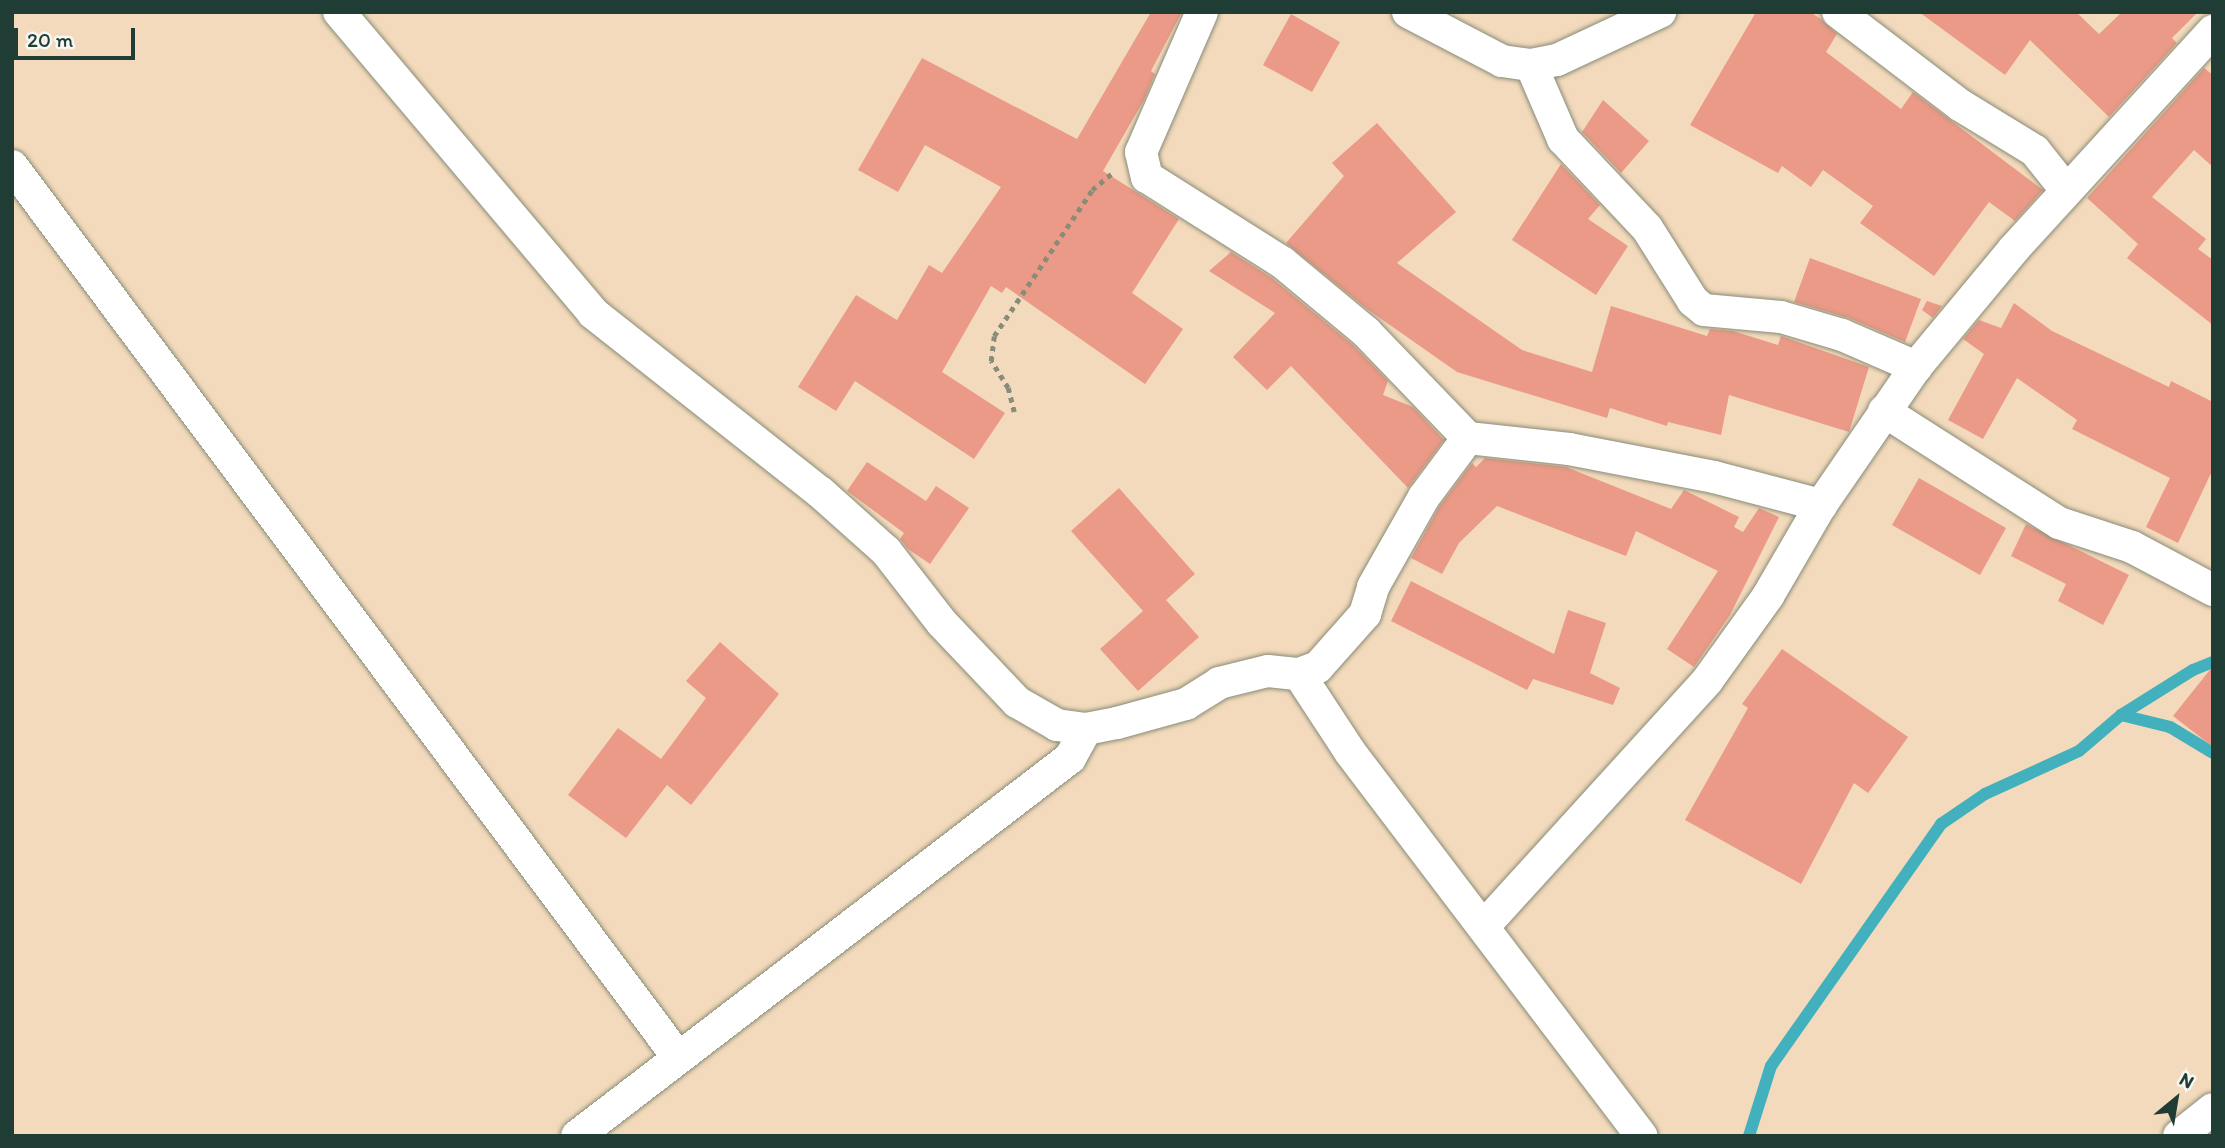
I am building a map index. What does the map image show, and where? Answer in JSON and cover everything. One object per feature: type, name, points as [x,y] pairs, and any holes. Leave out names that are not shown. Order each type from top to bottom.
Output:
[{"type":"street","points":[[339,12],[593,313],[820,492],[886,551],[942,623],[1017,702],[1058,725],[1086,729],[1186,704],[1219,683],[1257,673],[1299,674],[1318,667],[1365,614],[1373,587],[1424,497],[1468,438]]},
{"type":"street","points":[[1202,12],[1140,162],[1147,177],[1242,234],[1366,332],[1468,438],[1635,462],[1821,505]]},
{"type":"street","points":[[1408,12],[1502,61],[1531,65],[1557,60],[1660,12]]},
{"type":"street","points":[[1838,12],[1961,105],[2035,151],[2066,190]]},
{"type":"street","points":[[1485,925],[1707,681],[1769,596],[1821,505],[1916,368],[2066,190],[2104,155],[2213,31]]},
{"type":"street","points":[[1531,65],[1563,139],[1647,228],[1693,301],[1704,310],[1781,317],[1842,335],[1916,368]]},
{"type":"street","points":[[12,166],[677,1056]]},
{"type":"street","points":[[1884,411],[2059,523],[2132,547],[2213,590]]},
{"type":"street","points":[[1299,674],[1350,752],[1485,925],[1642,1136]]},
{"type":"street","points":[[577,1136],[677,1056],[1070,758],[1086,729]]},
{"type":"street","points":[[2179,1136],[2213,1110]]},
{"type":"path","points":[[1014,412],[1009,388],[991,361],[994,336],[1092,190],[1119,167],[1140,162]]},
{"type":"building","points":[[1151,12],[1182,12],[1151,71],[1155,74],[1144,100],[1103,171],[1179,219],[1132,293],[1183,329],[1145,384],[1006,287],[1002,293],[991,286],[942,372],[1005,413],[974,459],[855,381],[836,411],[798,387],[856,295],[897,320],[929,265],[942,273],[1001,187],[925,145],[898,192],[858,170],[922,58],[1077,139]]},
{"type":"building","points":[[1756,12],[1810,12],[1837,34],[1826,52],[1901,109],[1913,92],[2043,190],[2015,221],[1989,202],[1934,276],[1860,223],[1873,206],[1823,170],[1811,187],[1782,166],[1778,173],[1690,125]]},
{"type":"building","points":[[1919,12],[2076,12],[2099,34],[2122,12],[2198,12],[2172,38],[2177,43],[2109,117],[2030,40],[2005,75]]},
{"type":"building","points":[[1291,14],[1340,42],[1312,92],[1263,65]]},
{"type":"building","points":[[2204,68],[2213,75],[2213,167],[2194,150],[2152,197],[2206,239],[2198,249],[2213,260],[2213,325],[2127,258],[2138,244],[2087,198]]},
{"type":"building","points":[[1603,100],[1649,141],[1621,173],[1582,132]]},
{"type":"building","points":[[1377,123],[1456,212],[1397,263],[1522,350],[1592,372],[1611,306],[1707,336],[1710,329],[1733,331],[1778,345],[1781,336],[1869,367],[1849,432],[1729,395],[1721,435],[1668,422],[1667,426],[1610,408],[1607,418],[1457,372],[1367,309],[1286,243],[1344,176],[1332,163]]},
{"type":"building","points":[[1561,164],[1600,205],[1588,219],[1628,246],[1596,295],[1512,240]]},
{"type":"building","points":[[1231,252],[1272,278],[1353,345],[1388,381],[1383,395],[1413,407],[1444,440],[1408,488],[1291,366],[1267,390],[1233,357],[1275,313],[1209,271]]},
{"type":"building","points":[[1810,258],[1921,299],[1905,342],[1849,318],[1794,302]]},
{"type":"building","points":[[1927,301],[1942,306],[1933,318],[1922,310]]},
{"type":"building","points":[[2014,303],[2052,331],[2169,387],[2171,381],[2213,402],[2213,469],[2178,543],[2146,527],[2170,478],[2072,429],[2077,420],[2017,378],[1983,439],[1948,420],[1984,354],[1963,339],[1979,320],[2001,328]]},
{"type":"building","points":[[1485,458],[1566,467],[1671,509],[1684,490],[1739,517],[1734,527],[1743,532],[1759,508],[1779,517],[1730,615],[1694,667],[1667,649],[1718,571],[1636,531],[1626,556],[1497,506],[1459,543],[1442,574],[1411,558],[1439,507],[1472,463],[1476,467]]},
{"type":"building","points":[[867,462],[926,501],[936,486],[969,508],[930,564],[908,549],[900,539],[904,533],[847,491]]},
{"type":"building","points":[[1919,478],[2006,528],[1980,575],[1892,525]]},
{"type":"building","points":[[1119,488],[1195,574],[1166,600],[1199,637],[1138,691],[1100,649],[1143,611],[1071,531]]},
{"type":"building","points":[[2026,524],[2129,575],[2103,625],[2058,601],[2066,584],[2011,556]]},
{"type":"building","points":[[1411,581],[1554,654],[1568,610],[1606,623],[1590,673],[1620,688],[1613,705],[1533,679],[1527,690],[1391,621]]},
{"type":"building","points":[[720,642],[779,694],[691,805],[667,785],[626,838],[568,795],[618,728],[661,759],[706,698],[686,681]]},
{"type":"building","points":[[1782,649],[1908,737],[1868,793],[1854,783],[1801,884],[1685,820],[1748,708],[1742,704]]},
{"type":"building","points":[[2213,666],[2213,747],[2173,716]]},
{"type":"waterway","points":[[1749,1136],[1771,1066],[1941,824],[1985,794],[2079,751],[2121,715],[2193,670],[2213,662]]},
{"type":"waterway","points":[[2121,715],[2170,727],[2213,753]]}]
